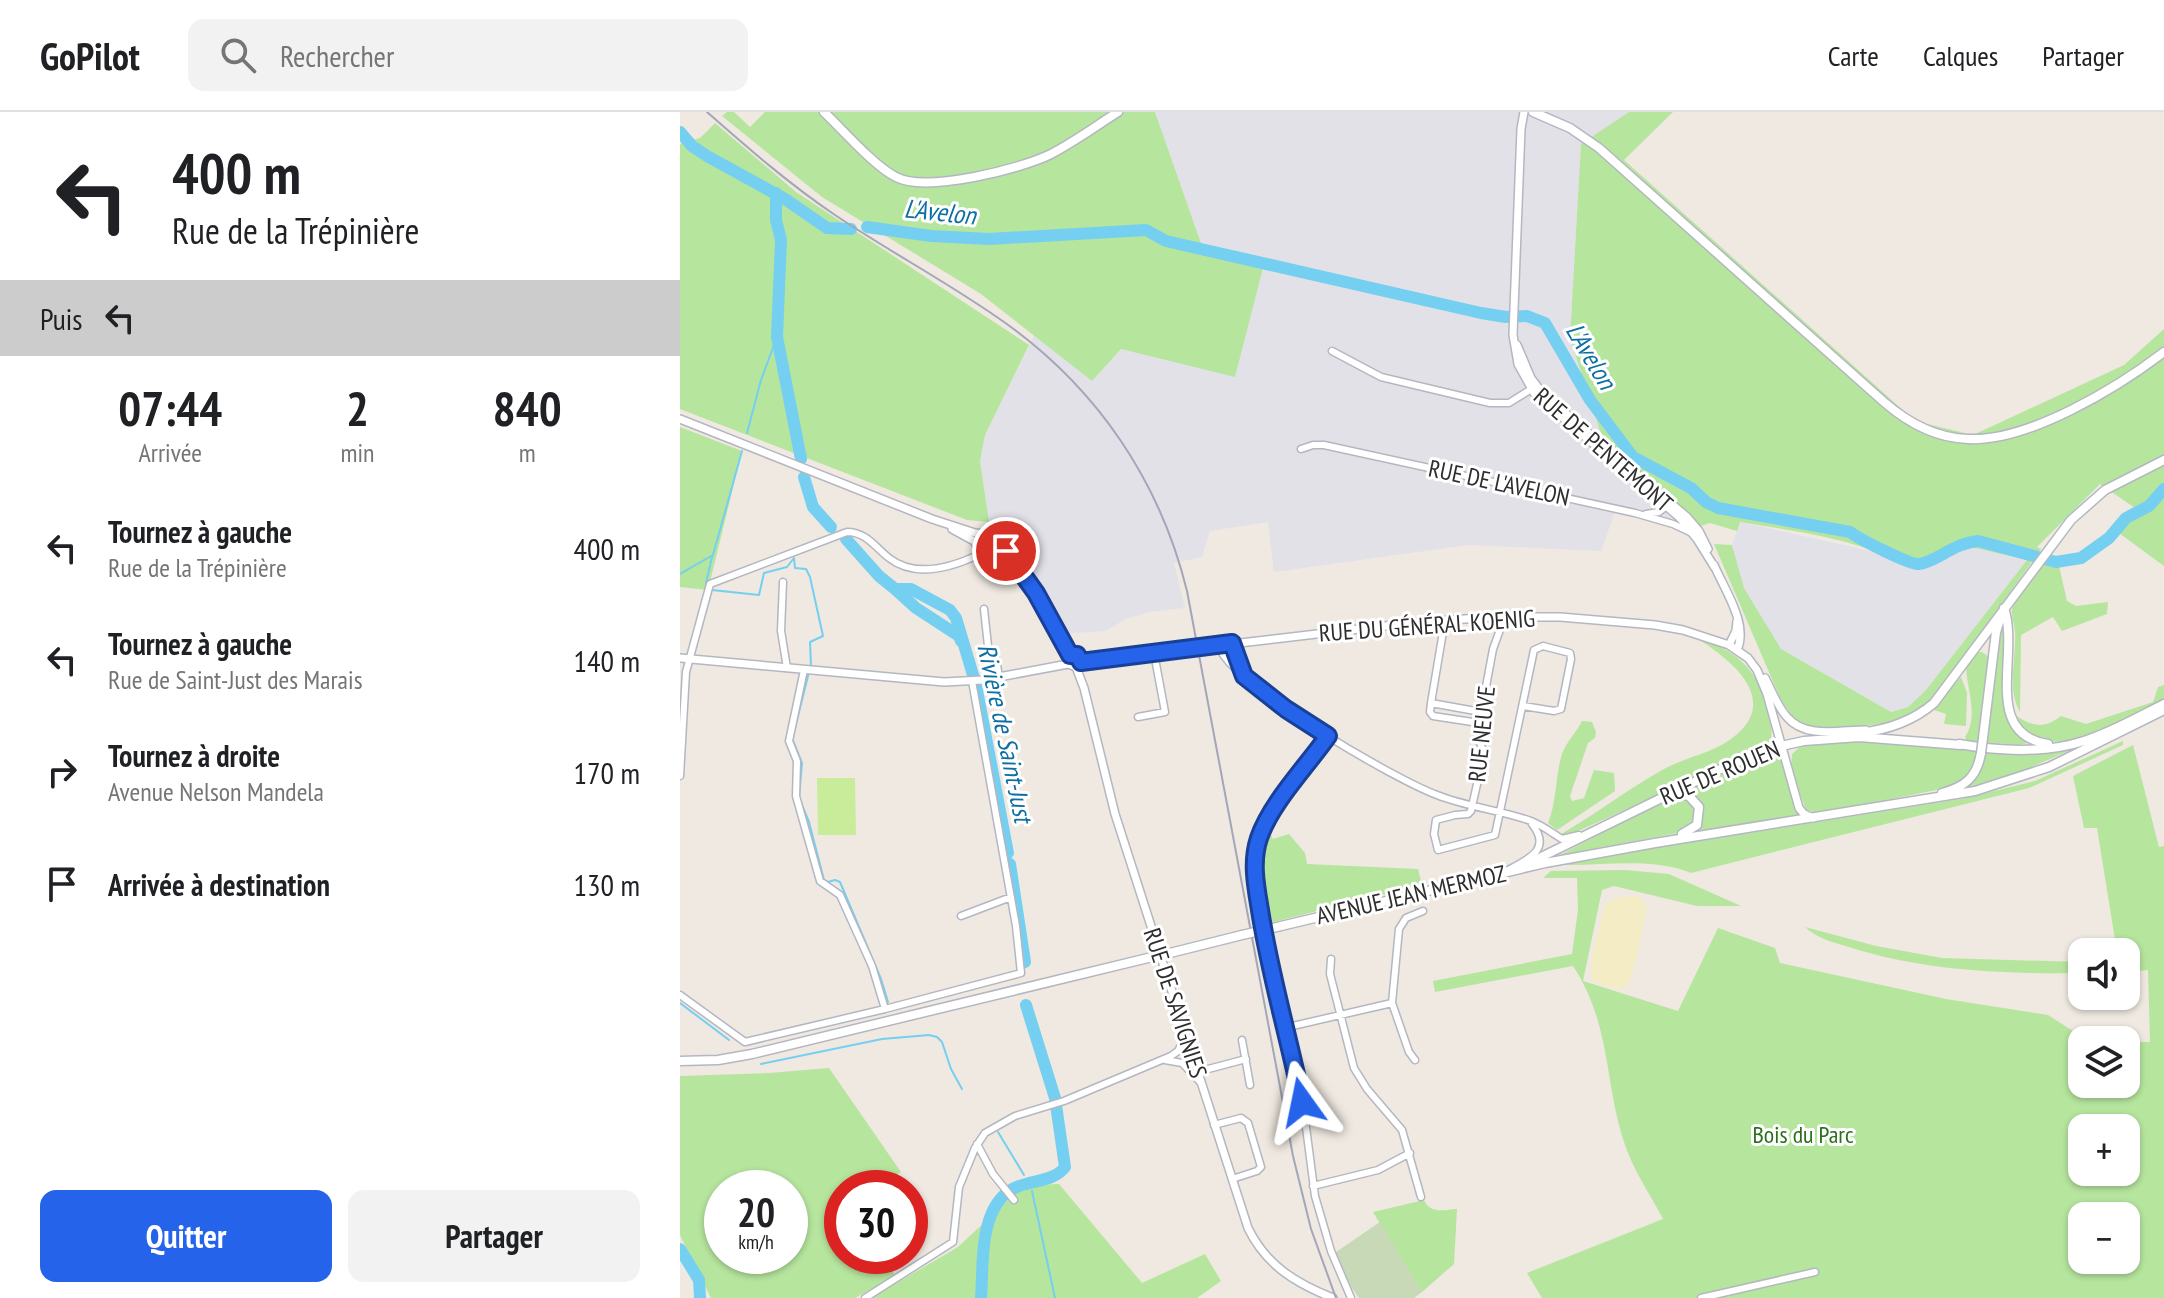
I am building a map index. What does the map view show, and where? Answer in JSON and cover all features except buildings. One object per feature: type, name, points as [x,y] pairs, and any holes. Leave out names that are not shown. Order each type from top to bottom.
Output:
[{"type":"main road","points":[[824,112],[870,155],[896,172],[912,178],[932,179],[1023,165],[1048,155],[1118,112]]},
{"type":"main road","points":[[1533,112],[1575,132],[1614,161],[1884,402],[1907,420],[1935,433],[1974,439],[1991,438],[2018,430],[2093,399],[2164,352]]},
{"type":"main road","points":[[1804,741],[1884,729],[1913,718],[1934,703],[2051,543],[2076,514],[2100,494],[2164,460]]},
{"type":"main road","points":[[2004,608],[2010,632],[2007,700],[2013,725],[2024,736],[2042,743],[2063,744],[2092,739]]},
{"type":"main road","points":[[1995,623],[2010,632]]},
{"type":"main road","points":[[1890,805],[1963,786],[1976,772],[1983,738],[1995,623]]},
{"type":"main road","points":[[1974,649],[1985,649],[1993,659]]},
{"type":"main road","points":[[2136,721],[2164,704]]},
{"type":"main road","points":[[1884,729],[1961,745],[2024,750],[2064,746],[2092,739],[2164,710]]},
{"type":"main road","name":"AVENUE JEAN MERMOZ","points":[[680,1061],[718,1060],[752,1054],[1494,874],[1655,843],[1956,796],[2009,781],[2064,760],[2136,721]]},
{"type":"main road","name":"RUE DE ROUEN","points":[[1494,874],[1545,856],[1738,760],[1781,746],[1804,741],[1877,737],[1961,745]]},
{"type":"main road","points":[[1655,843],[1689,832],[1699,819],[1699,807],[1693,798],[1669,794]]},
{"type":"street","name":"RUE DE PENTEMONT","points":[[1524,112],[1515,305],[1520,353],[1534,388],[1699,531],[1736,617],[1733,648]]},
{"type":"street","points":[[1332,351],[1381,377],[1490,403],[1509,403],[1534,388]]},
{"type":"street","points":[[680,419],[932,519],[973,533],[998,534],[1004,544],[1001,554],[994,559]]},
{"type":"street","name":"RUE DE L'AVELON","points":[[1301,449],[1324,445],[1635,513],[1680,526],[1694,535]]},
{"type":"street","name":"RUE DE PENTEMONT","points":[[1671,507],[1715,568]]},
{"type":"street","points":[[1635,513],[1655,514],[1671,507]]},
{"type":"street","points":[[1659,520],[1667,517],[1671,507]]},
{"type":"street","points":[[932,519],[972,540],[986,559],[1004,560],[1028,582]]},
{"type":"street","points":[[680,776],[686,674],[710,584],[843,533],[859,533],[893,561],[913,568],[949,567],[979,551]]},
{"type":"street","points":[[979,551],[981,537],[987,533]]},
{"type":"street","name":"RUE DE SAVIGNIES","points":[[1004,544],[1073,662],[1084,688],[1113,808],[1249,1232],[1267,1258],[1299,1284],[1333,1298]]},
{"type":"street","points":[[783,582],[781,631],[787,668]]},
{"type":"street","points":[[984,609],[988,646],[996,659],[999,677]]},
{"type":"street","name":"RUE DU GÉNÉRAL KOENIG","points":[[680,658],[910,680],[974,681],[1073,662],[1505,616],[1655,625],[1696,634],[1733,648]]},
{"type":"street","name":"RUE NEUVE","points":[[1473,805],[1484,753],[1477,738],[1479,723],[1493,649],[1505,616]]},
{"type":"street","points":[[1445,620],[1430,712],[1433,716],[1479,723]]},
{"type":"street","points":[[1232,643],[1242,673]]},
{"type":"street","points":[[1218,645],[1242,673],[1286,709],[1365,760],[1428,792],[1526,819],[1568,839],[1601,828]]},
{"type":"street","points":[[1473,805],[1469,814],[1435,821],[1434,836],[1438,850],[1494,836],[1535,649],[1543,646],[1570,653],[1561,709],[1554,711],[1523,706]]},
{"type":"street","points":[[1733,648],[1763,674],[1785,714],[1796,725]]},
{"type":"street","points":[[1138,717],[1165,712],[1154,653]]},
{"type":"street","points":[[1751,661],[1764,684],[1800,810],[1806,816],[1819,818]]},
{"type":"street","points":[[809,670],[789,738],[797,760],[797,799],[820,881],[840,895],[872,966],[885,1009]]},
{"type":"street","points":[[680,995],[745,1042],[1021,973],[974,681]]},
{"type":"street","points":[[1431,703],[1481,712]]},
{"type":"street","points":[[1777,731],[1784,725],[1816,731],[1884,729]]},
{"type":"street","points":[[1328,736],[1267,821],[1256,852],[1255,874],[1261,920],[1304,1112],[1313,1186],[1329,1244],[1351,1298]]},
{"type":"street","points":[[1526,819],[1538,832],[1539,846]]},
{"type":"street","points":[[1506,870],[1532,856],[1539,846],[1556,835]]},
{"type":"street","points":[[961,916],[1011,897]]},
{"type":"street","points":[[1415,1060],[1409,1052],[1392,1003],[1399,929],[1406,918],[1423,911]]},
{"type":"street","points":[[1331,959],[1330,974],[1356,1073],[1398,1124],[1410,1153],[1421,1197]]},
{"type":"street","points":[[1284,1028],[1392,1003]]},
{"type":"street","points":[[865,1298],[953,1242],[958,1190],[977,1144],[985,1133],[999,1124],[1061,1102],[1175,1054],[1185,1037]]},
{"type":"street","points":[[1242,1040],[1250,1085]]},
{"type":"street","points":[[1197,1072],[1246,1059]]},
{"type":"street","points":[[1154,1062],[1171,1060],[1182,1063],[1201,1083]]},
{"type":"street","points":[[1214,1125],[1241,1118],[1248,1123],[1261,1167],[1232,1179]]},
{"type":"street","points":[[977,1144],[993,1174],[1010,1196]]},
{"type":"street","points":[[1313,1186],[1378,1170],[1410,1153]]},
{"type":"street","points":[[1701,1298],[1815,1272]]},
{"type":"shaded area","points":[[1155,112],[1629,112],[1581,145],[1570,338],[1602,437],[1701,526],[1615,512],[1601,551],[1468,545],[1274,572],[1268,522],[1210,531],[1202,557],[1174,563],[1185,608],[1149,612],[1126,619],[1105,631],[1062,634],[999,524],[989,522],[980,461],[985,435],[1035,334],[1092,381],[1121,349],[1235,376],[1203,249]]},
{"type":"shaded area","points":[[1740,522],[1889,555],[1914,568],[1971,547],[2027,560],[1926,690],[1908,707],[1891,712],[1781,649],[1744,588],[1732,545]]},
{"type":"green space","points":[[734,112],[750,127],[765,112],[1155,112],[1203,249],[1264,264],[1235,377],[1121,349],[1092,381],[981,294],[822,197],[722,116]]},
{"type":"green space","points":[[1629,112],[1673,112],[1624,160],[1915,421],[1973,435],[2124,365],[2164,329],[2164,566],[2119,533],[2138,510],[2100,484],[2037,547],[2041,549],[1938,694],[1914,714],[1889,724],[1818,728],[1795,720],[1781,700],[1714,544],[1732,545],[1744,588],[1781,649],[1891,712],[1908,707],[1926,690],[2027,560],[1971,547],[1914,568],[1851,543],[1807,533],[1740,522],[1737,531],[1710,523],[1701,526],[1602,437],[1570,338],[1581,144]]},
{"type":"green space","points":[[715,123],[796,192],[1029,345],[985,435],[980,461],[989,522],[967,520],[680,409],[680,144],[700,138]]},
{"type":"green space","points":[[680,427],[742,451],[708,590],[680,587]]},
{"type":"green space","points":[[2045,562],[2059,566],[2067,601],[2076,606],[2108,602],[2107,614],[2062,631],[2053,617],[2021,635],[2020,712],[2013,683],[2015,631],[2012,609]]},
{"type":"green space","points":[[2000,629],[2006,632],[2007,718],[2012,728],[2028,743],[2019,745],[1986,742]]},
{"type":"green space","points":[[1695,637],[1732,654],[1757,681],[1771,722],[1769,745],[1567,836],[1561,834],[1664,769],[1728,741],[1748,721],[1753,706],[1744,679],[1721,655]]},
{"type":"green space","points":[[1977,652],[1989,657],[1979,741],[1967,741],[1965,737],[1972,712],[1966,667]]},
{"type":"green space","points":[[1961,677],[1967,693],[1966,726],[1944,724],[1946,714],[1931,709]]},
{"type":"green space","points":[[2164,685],[2164,699],[2117,724],[2080,738],[2045,741],[2030,735],[2015,715],[2038,725],[2061,716],[2086,724],[2153,702],[2158,687]]},
{"type":"green space","points":[[1582,721],[1592,722],[1596,732],[1595,738],[1588,743],[1570,796],[1572,801],[1584,798],[1594,770],[1614,773],[1615,791],[1557,830],[1548,823],[1560,763],[1564,749]]},
{"type":"green space","points":[[1853,739],[1978,749],[1969,776],[1956,786],[1828,812],[1806,810],[1791,769],[1792,754],[1803,744]]},
{"type":"green space","points":[[2123,741],[2123,745],[2029,788],[1691,873],[1644,864],[1562,865],[1961,799],[2035,781]]},
{"type":"green space","points":[[2077,745],[2029,768],[1960,791],[1977,778],[1985,751]]},
{"type":"green space","name":"Bois du Parc","points":[[2133,745],[2159,847],[2164,846],[2164,1298],[1542,1298],[1527,1273],[1663,1219],[1627,1152],[1601,1031],[1573,966],[1435,992],[1433,981],[1572,954],[1578,910],[1577,878],[1543,878],[1551,871],[1625,870],[1669,874],[1741,906],[1697,906],[1614,886],[1602,890],[1583,981],[1678,1011],[1718,928],[1775,948],[1780,963],[1946,999],[2048,1015],[2068,1028],[2068,1098],[2140,1098],[2140,1042],[2150,1042],[2148,970],[2140,971],[2140,938],[2115,938],[2097,828],[2084,828],[2073,776]]},
{"type":"green space","points":[[1779,750],[1799,816],[1695,832],[1701,820],[1701,808],[1695,799],[1683,791]]},
{"type":"green space","points":[[817,778],[855,778],[856,835],[818,835]]},
{"type":"green space","points":[[1671,797],[1689,800],[1696,811],[1693,823],[1686,829],[1560,855]]},
{"type":"green space","points":[[1289,834],[1305,853],[1307,864],[1418,869],[1422,885],[1269,923],[1261,876],[1261,853],[1271,835],[1273,839]]},
{"type":"green space","points":[[1805,927],[1876,946],[1942,958],[2068,962],[2068,973],[1994,972],[1935,966],[1877,955],[1831,942]]},
{"type":"green space","points":[[829,1068],[900,1170],[824,1170],[824,1274],[895,1276],[855,1298],[711,1298],[680,1235],[680,1076]]},
{"type":"green space","points":[[1059,1184],[1142,1283],[1205,1254],[1221,1281],[1197,1298],[871,1298],[912,1274],[928,1274],[928,1265],[958,1247],[1018,1191],[1032,1185]]},
{"type":"green space","points":[[1424,1200],[1434,1209],[1457,1209],[1454,1264],[1422,1292],[1373,1212]]},
{"type":"green space","points":[[1380,1222],[1422,1292],[1414,1298],[1359,1298],[1350,1285],[1336,1252]]},
{"type":"sand","points":[[1640,897],[1647,907],[1628,986],[1617,989],[1592,981],[1591,959],[1605,905],[1614,898]]},
{"type":"waterway","name":"L'Avelon","points":[[680,132],[692,146],[707,156],[785,199],[827,228],[851,229]]},
{"type":"waterway","name":"Rivière de Saint-Just","points":[[776,193],[776,220],[781,240],[777,337],[801,459]]},
{"type":"waterway","name":"L'Avelon","points":[[867,227],[931,236],[989,239],[1146,230],[1166,241],[1481,313],[1527,316],[1545,323],[1590,400],[1633,457],[1691,488],[1718,508],[1850,532],[1914,563],[1925,563],[1961,545],[1978,541],[2056,562],[2081,558],[2109,538],[2126,518],[2149,506],[2164,489]]},
{"type":"waterway","points":[[747,433],[761,380],[777,337]]},
{"type":"waterway","points":[[680,574],[713,555],[742,451]]},
{"type":"waterway","name":"Rivière de Saint-Just","points":[[804,477],[813,507],[831,527]]},
{"type":"waterway","name":"Rivière de Saint-Just","points":[[846,539],[895,589],[911,589],[950,610],[956,618],[976,685],[1008,853]]},
{"type":"waterway","points":[[706,583],[712,557]]},
{"type":"waterway","points":[[712,590],[759,595],[764,573],[787,567],[794,558],[795,568],[806,569],[810,577],[823,636],[810,642],[811,666]]},
{"type":"waterway","points":[[895,589],[916,608],[959,636],[961,641]]},
{"type":"waterway","points":[[794,732],[809,672]]},
{"type":"waterway","points":[[792,738],[802,763],[799,798],[809,822],[824,880],[840,882],[888,1002]]},
{"type":"waterway","name":"Rivière de Saint-Just","points":[[1010,864],[1025,962]]},
{"type":"waterway","points":[[680,1003],[729,1040]]},
{"type":"waterway","name":"Rivière de Saint-Just","points":[[981,1298],[986,1231],[999,1201],[1010,1190],[1052,1177],[1065,1167],[1055,1098],[1026,1005]]},
{"type":"waterway","points":[[761,1064],[882,1039],[929,1035],[942,1042],[962,1089]]},
{"type":"waterway","points":[[998,1132],[1024,1175]]},
{"type":"waterway","points":[[1032,1191],[1055,1298]]},
{"type":"waterway","points":[[680,1249],[699,1280],[700,1298]]},
{"type":"railway","points":[[707,112],[818,203],[983,308],[1037,348],[1096,407],[1142,475],[1160,512],[1187,591],[1293,1156],[1311,1229],[1336,1298]]},
{"type":"route","points":[[1006,551],[1036,593],[1070,655],[1077,655],[1081,662],[1232,643],[1244,676],[1286,709],[1328,736],[1267,821],[1255,859],[1267,950],[1302,1102]]}]
